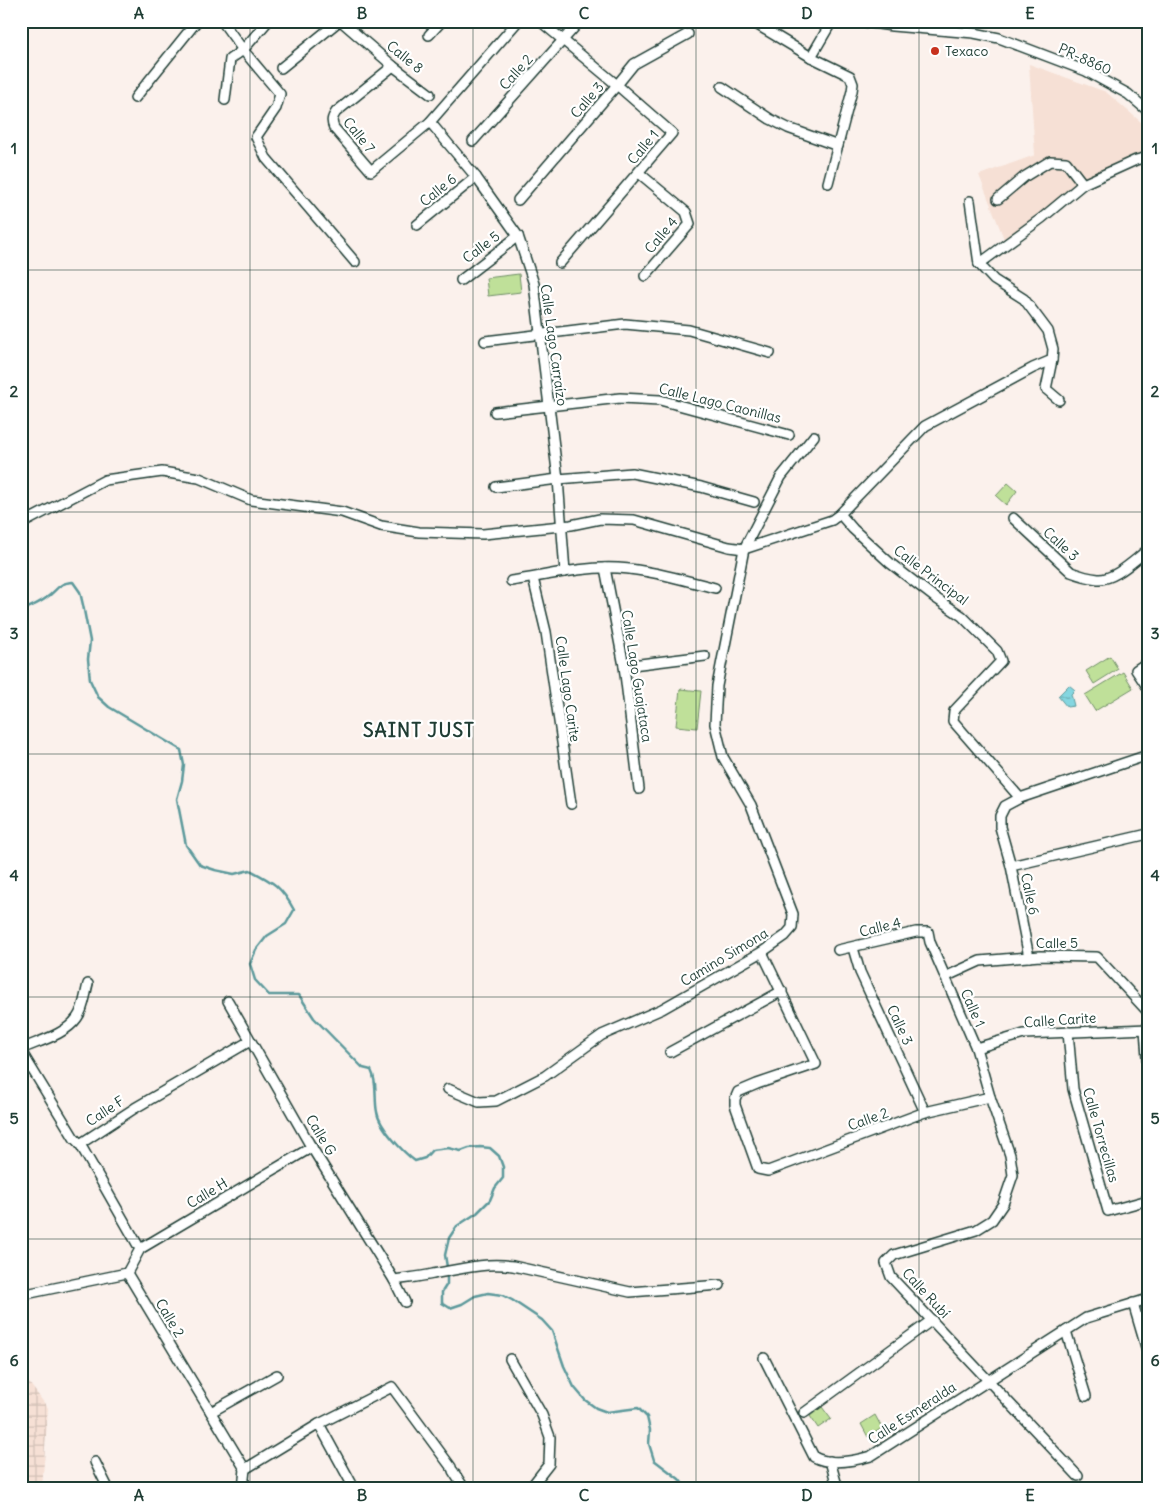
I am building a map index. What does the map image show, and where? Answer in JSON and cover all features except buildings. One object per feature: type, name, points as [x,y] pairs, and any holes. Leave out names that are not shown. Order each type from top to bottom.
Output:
[{"type":"street","points":[[135,98],[197,21]]},
{"type":"street","points":[[222,21],[243,50],[280,94],[276,108],[256,137],[266,158],[355,262]]},
{"type":"street","points":[[225,100],[230,59],[243,50],[268,21]]},
{"type":"street","points":[[281,68],[340,21]]},
{"type":"street","name":"Calle 8","points":[[340,21],[430,94]]},
{"type":"street","points":[[429,35],[442,21]]},
{"type":"street","points":[[430,122],[518,21]]},
{"type":"street","name":"Calle 1","points":[[540,21],[672,134],[560,262]]},
{"type":"street","name":"Calle 2","points":[[473,141],[580,21]]},
{"type":"street","points":[[751,21],[811,57],[850,76],[853,84],[828,183]]},
{"type":"street","points":[[811,57],[832,21]]},
{"type":"street","name":"PR-8860","points":[[858,21],[974,33],[999,38],[1086,71],[1128,94],[1148,111]]},
{"type":"street","name":"Calle 3","points":[[518,200],[634,64],[688,34]]},
{"type":"street","name":"Calle 7","points":[[394,66],[336,112],[332,117],[334,128],[371,171],[430,122]]},
{"type":"street","points":[[722,87],[770,119],[788,128],[838,146]]},
{"type":"street","name":"Calle Lago Carraízo","points":[[430,122],[476,177],[518,236],[534,284],[558,479],[565,572]]},
{"type":"street","points":[[980,264],[1042,218],[1083,184],[1136,160],[1148,157]]},
{"type":"street","points":[[998,199],[1024,177],[1050,161],[1066,162],[1083,184]]},
{"type":"street","name":"Calle 4","points":[[639,173],[686,212],[690,224],[645,276]]},
{"type":"street","name":"Calle 6","points":[[417,225],[476,177]]},
{"type":"street","points":[[970,201],[980,264],[994,280],[1024,299],[1048,330],[1053,349],[1046,389],[1059,400]]},
{"type":"street","name":"Calle 5","points":[[461,280],[518,236]]},
{"type":"street","points":[[485,340],[625,324],[689,330],[770,353]]},
{"type":"street","points":[[21,524],[105,480],[162,472],[199,478],[251,500],[342,512],[381,526],[419,532],[483,534],[561,526],[600,519],[634,520],[744,550],[768,540],[824,523],[840,514],[925,426],[1032,368],[1052,360]]},
{"type":"street","name":"Calle Lago Caonillas","points":[[495,412],[620,398],[660,400],[789,435]]},
{"type":"street","name":"Camino Simona","points":[[448,1089],[479,1102],[496,1101],[545,1076],[602,1035],[662,1010],[762,952],[785,936],[792,928],[793,914],[750,805],[723,757],[715,724],[717,686],[744,550],[782,477],[814,436]]},
{"type":"street","points":[[496,487],[558,479],[632,473],[701,487],[754,502]]},
{"type":"street","name":"Calle Principal","points":[[840,514],[853,529],[890,563],[962,616],[997,651],[1001,661],[954,711],[953,721],[1020,798]]},
{"type":"street","name":"Calle 3","points":[[1013,518],[1071,572],[1081,575],[1098,579],[1111,577],[1148,550]]},
{"type":"street","points":[[511,581],[604,568],[647,571],[715,588]]},
{"type":"street","name":"Calle Lago Guajataca","points":[[604,568],[624,666],[639,789]]},
{"type":"street","name":"Calle Lago Carite","points":[[533,578],[546,632],[571,804]]},
{"type":"street","points":[[624,666],[705,656]]},
{"type":"street","points":[[1148,662],[1136,670],[1148,688]]},
{"type":"street","points":[[1020,798],[1148,755]]},
{"type":"street","name":"Calle 6","points":[[1020,798],[1006,806],[1000,816],[1000,827],[1029,957]]},
{"type":"street","points":[[1010,866],[1148,834]]},
{"type":"street","name":"Calle 4","points":[[838,950],[916,932],[928,932]]},
{"type":"street","name":"Calle 1","points":[[928,932],[930,942],[976,1048],[990,1097]]},
{"type":"street","name":"Calle 3","points":[[853,948],[860,972],[925,1112]]},
{"type":"street","points":[[670,1052],[782,991],[762,952]]},
{"type":"street","name":"Calle 5","points":[[945,977],[980,962],[1029,957],[1097,957],[1148,1012]]},
{"type":"street","points":[[80,1144],[74,1138],[21,1050],[59,1033],[77,1018],[88,984]]},
{"type":"street","name":"Calle 2","points":[[782,991],[816,1064],[744,1088],[738,1092],[735,1105],[758,1169],[768,1171],[925,1112],[990,1097]]},
{"type":"street","name":"Calle G","points":[[228,1001],[312,1148],[394,1280],[405,1302]]},
{"type":"street","points":[[1146,1029],[1148,1071]]},
{"type":"street","name":"Calle Carite","points":[[976,1048],[1024,1034],[1146,1029]]},
{"type":"street","name":"Calle Torrecillas","points":[[1068,1032],[1073,1089],[1108,1211],[1144,1201]]},
{"type":"street","name":"Calle F","points":[[140,1249],[80,1144],[135,1108],[250,1041]]},
{"type":"street","name":"Calle Rubí","points":[[990,1097],[1010,1155],[1013,1175],[1003,1204],[992,1220],[976,1230],[894,1255],[886,1263],[891,1277],[1078,1476]]},
{"type":"street","name":"Calle H","points":[[140,1249],[312,1148]]},
{"type":"street","points":[[21,1295],[127,1273],[140,1249]]},
{"type":"street","points":[[394,1280],[497,1263],[630,1292],[720,1286]]},
{"type":"street","name":"Calle 2","points":[[127,1273],[245,1469]]},
{"type":"street","name":"Calle Esmeralda","points":[[830,1461],[858,1460],[871,1456],[1086,1318],[1148,1299]]},
{"type":"street","points":[[1133,1303],[1148,1354]]},
{"type":"street","points":[[804,1413],[932,1320]]},
{"type":"street","points":[[1066,1331],[1086,1396]]},
{"type":"street","points":[[764,1358],[814,1457],[822,1461],[830,1461],[836,1482],[840,1488]]},
{"type":"street","points":[[510,1359],[542,1415],[550,1437],[549,1464],[529,1487]]},
{"type":"street","points":[[211,1412],[278,1375]]},
{"type":"street","points":[[243,1488],[245,1469],[319,1424],[392,1387],[464,1488]]},
{"type":"street","points":[[319,1424],[354,1488]]},
{"type":"street","points":[[95,1462],[108,1488]]},
{"type":"shaded area","points":[[1029,64],[1106,92],[1148,128],[1148,152],[1136,155],[1086,178],[1006,244],[979,175],[1035,155]]},
{"type":"shaded area","points":[[21,1372],[48,1408],[42,1488],[21,1488]]},
{"type":"green space","points":[[519,274],[521,292],[488,296],[486,278]]},
{"type":"green space","points":[[1008,483],[1017,491],[1006,505],[996,496]]},
{"type":"green space","points":[[1110,656],[1118,669],[1094,684],[1086,671]]},
{"type":"green space","points":[[1123,672],[1133,688],[1095,711],[1085,695]]},
{"type":"green space","points":[[680,689],[701,691],[697,728],[676,726]]},
{"type":"green space","points":[[822,1407],[831,1419],[818,1428],[810,1416]]},
{"type":"green space","points":[[875,1415],[882,1428],[868,1437],[861,1424]]},
{"type":"water","points":[[1069,685],[1075,690],[1071,694],[1074,706],[1067,707],[1058,696]]},
{"type":"waterway","points":[[21,606],[28,608],[35,605],[61,585],[68,583],[73,582],[80,592],[90,641],[88,659],[90,680],[98,697],[109,707],[181,750],[184,765],[177,799],[186,845],[200,865],[234,874],[250,870],[265,878],[285,895],[294,910],[286,924],[267,936],[256,950],[250,964],[255,980],[269,995],[299,995],[314,1018],[363,1068],[371,1070],[379,1118],[392,1139],[415,1161],[425,1158],[432,1150],[448,1148],[461,1151],[469,1148],[490,1148],[499,1156],[503,1167],[503,1178],[495,1188],[490,1200],[477,1213],[457,1226],[449,1238],[445,1255],[447,1284],[442,1292],[442,1303],[450,1308],[462,1304],[475,1296],[488,1293],[502,1295],[542,1320],[552,1331],[564,1366],[574,1387],[585,1400],[596,1408],[607,1412],[638,1408],[647,1417],[650,1430],[649,1444],[654,1460],[679,1479],[686,1488]]},
{"type":"place","name":"Texaco","points":[[935,51]]},
{"type":"district","name":"SAINT JUST","points":[[419,730]]}]
